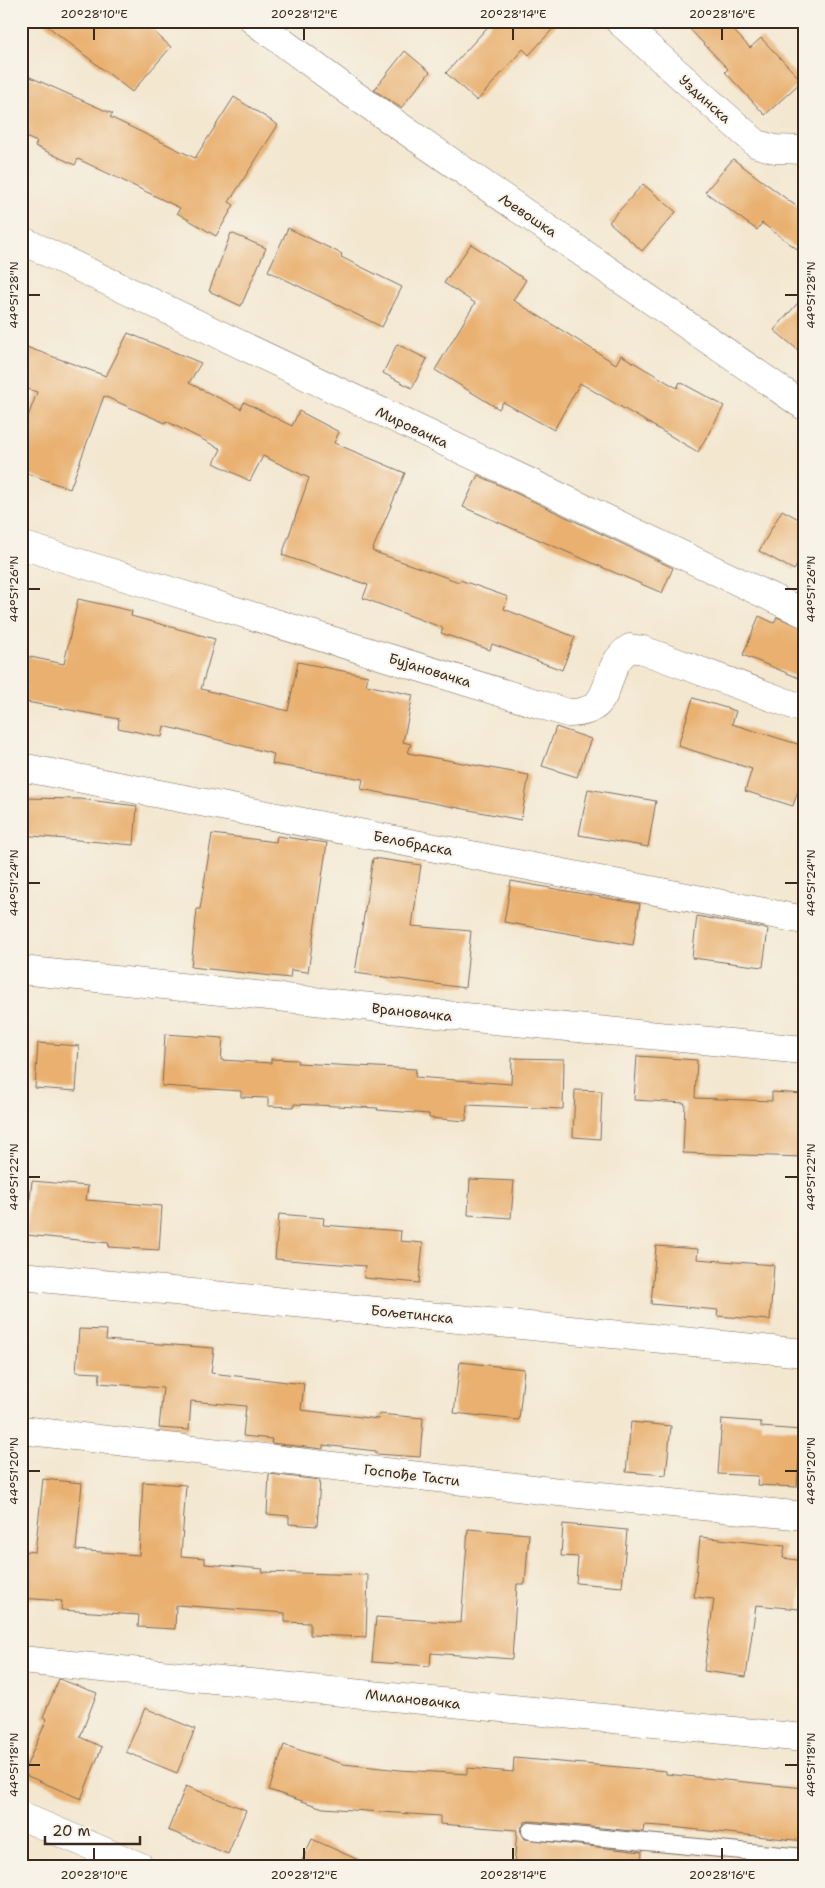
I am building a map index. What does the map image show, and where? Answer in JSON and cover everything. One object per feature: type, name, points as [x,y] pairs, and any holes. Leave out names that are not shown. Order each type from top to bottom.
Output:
[{"type":"street","name":"Љевошка","points":[[254,21],[350,92],[804,406]]},
{"type":"street","name":"Уздинска","points":[[619,21],[757,144],[775,149],[804,150]]},
{"type":"street","name":"Мировачка","points":[[21,240],[804,613]]},
{"type":"street","name":"Бујановачка","points":[[21,545],[568,713],[585,713],[598,705],[620,654],[630,648],[643,650],[804,709]]},
{"type":"street","name":"Белобрдска","points":[[21,767],[804,920]]},
{"type":"street","name":"Врановачка","points":[[21,970],[494,1020],[804,1050]]},
{"type":"street","name":"Бољетинска","points":[[21,1276],[804,1353]]},
{"type":"street","name":"Госпође Тасти","points":[[21,1430],[559,1492],[804,1516]]},
{"type":"street","name":"Милановачка","points":[[21,1660],[804,1738]]},
{"type":"street","points":[[21,1816],[141,1867]]},
{"type":"lane","points":[[530,1831],[804,1857]]},
{"type":"building","points":[[41,21],[142,21],[171,47],[132,92]]},
{"type":"building","points":[[493,21],[560,21],[529,55],[523,49],[477,101],[446,73]]},
{"type":"building","points":[[682,21],[725,21],[750,48],[761,38],[802,81],[765,115],[725,72],[728,69]]},
{"type":"building","points":[[405,51],[430,72],[401,108],[374,90]]},
{"type":"building","points":[[21,73],[113,114],[110,117],[195,158],[234,97],[278,125],[229,202],[234,205],[216,236],[177,213],[180,208],[78,159],[75,165],[35,146],[37,142],[21,135]]},
{"type":"building","points":[[733,159],[804,212],[804,254],[762,223],[757,230],[705,192]]},
{"type":"building","points":[[643,184],[676,212],[642,251],[609,222]]},
{"type":"building","points":[[288,228],[342,254],[341,257],[402,287],[382,327],[268,271]]},
{"type":"building","points":[[231,233],[266,248],[241,306],[209,291]]},
{"type":"building","points":[[471,244],[526,280],[513,300],[616,364],[621,355],[677,388],[680,382],[724,406],[698,452],[580,383],[554,430],[503,402],[499,409],[435,370],[475,303],[444,283]]},
{"type":"building","points":[[804,296],[804,355],[774,330]]},
{"type":"building","points":[[128,333],[201,363],[189,383],[241,409],[244,402],[292,426],[299,411],[339,432],[334,443],[405,473],[372,551],[508,597],[504,609],[575,637],[562,670],[492,644],[490,650],[441,633],[443,628],[363,598],[368,585],[282,555],[309,478],[263,456],[250,481],[214,463],[221,449],[166,421],[165,423],[104,396],[70,489],[21,471],[21,436],[37,392],[21,387],[21,345],[106,376]]},
{"type":"building","points":[[397,344],[427,359],[412,388],[383,373]]},
{"type":"building","points":[[478,475],[673,568],[662,593],[463,507]]},
{"type":"building","points":[[782,510],[804,522],[804,552],[794,570],[759,551]]},
{"type":"building","points":[[78,599],[132,611],[131,616],[215,639],[201,689],[288,711],[298,662],[368,676],[366,685],[413,695],[403,742],[411,744],[408,753],[529,775],[521,820],[361,789],[363,779],[272,764],[274,754],[164,726],[162,737],[118,728],[119,719],[21,701],[21,655],[64,664]]},
{"type":"building","points":[[759,616],[774,623],[777,617],[804,628],[804,680],[743,655]]},
{"type":"building","points":[[693,698],[736,711],[732,724],[804,746],[804,772],[793,806],[745,791],[752,769],[678,746]]},
{"type":"building","points":[[556,727],[591,739],[577,777],[542,766]]},
{"type":"building","points":[[588,789],[656,801],[648,847],[579,835]]},
{"type":"building","points":[[21,798],[80,799],[137,806],[134,845],[21,835]]},
{"type":"building","points":[[212,834],[276,842],[277,836],[327,843],[308,972],[291,970],[290,978],[191,967],[197,909],[200,909]]},
{"type":"building","points":[[373,858],[421,865],[412,926],[471,931],[465,988],[355,973]]},
{"type":"building","points":[[511,881],[640,904],[633,945],[504,922]]},
{"type":"building","points":[[697,916],[768,929],[763,967],[692,958]]},
{"type":"building","points":[[165,1034],[223,1038],[221,1060],[271,1063],[271,1059],[298,1060],[297,1063],[416,1069],[415,1077],[511,1084],[512,1058],[564,1059],[563,1109],[467,1105],[466,1121],[429,1118],[429,1114],[377,1110],[378,1108],[294,1104],[294,1107],[268,1106],[268,1098],[241,1097],[241,1091],[162,1086]]},
{"type":"building","points":[[38,1043],[79,1046],[76,1091],[35,1088]]},
{"type":"building","points":[[637,1056],[697,1060],[695,1098],[772,1101],[772,1092],[804,1094],[804,1157],[683,1153],[685,1103],[634,1100]]},
{"type":"building","points":[[575,1090],[602,1091],[600,1139],[573,1137]]},
{"type":"building","points":[[470,1179],[514,1181],[511,1218],[468,1215]]},
{"type":"building","points":[[32,1181],[88,1186],[86,1200],[162,1206],[159,1250],[108,1247],[109,1243],[26,1235]]},
{"type":"building","points":[[279,1214],[324,1218],[323,1225],[401,1231],[400,1241],[423,1243],[419,1283],[364,1278],[365,1266],[275,1259]]},
{"type":"building","points":[[656,1246],[698,1249],[697,1259],[774,1265],[770,1320],[717,1316],[718,1310],[651,1304]]},
{"type":"building","points":[[79,1329],[107,1330],[106,1340],[214,1348],[211,1373],[304,1384],[301,1410],[378,1419],[379,1414],[423,1418],[420,1457],[376,1454],[376,1451],[323,1445],[323,1449],[271,1443],[272,1439],[243,1436],[246,1406],[191,1401],[189,1430],[159,1428],[163,1388],[99,1383],[100,1373],[76,1372]]},
{"type":"building","points":[[460,1362],[524,1369],[519,1420],[454,1413]]},
{"type":"building","points":[[722,1419],[761,1422],[761,1427],[801,1430],[797,1487],[757,1485],[758,1476],[718,1474]]},
{"type":"building","points":[[631,1422],[671,1426],[666,1475],[626,1472]]},
{"type":"building","points":[[269,1474],[320,1480],[317,1526],[289,1524],[289,1516],[267,1514]]},
{"type":"building","points":[[43,1479],[82,1483],[76,1550],[139,1555],[143,1482],[186,1485],[181,1556],[205,1558],[205,1564],[263,1569],[262,1572],[368,1575],[366,1637],[310,1635],[310,1623],[285,1622],[285,1613],[176,1605],[175,1629],[138,1627],[139,1615],[61,1610],[62,1601],[21,1598],[21,1551],[35,1552]]},
{"type":"building","points":[[563,1524],[627,1530],[622,1587],[576,1583],[578,1557],[561,1556]]},
{"type":"building","points":[[468,1529],[529,1534],[525,1584],[517,1584],[512,1659],[431,1653],[430,1666],[372,1662],[376,1617],[461,1623]]},
{"type":"building","points":[[700,1537],[785,1546],[783,1558],[804,1561],[799,1609],[756,1605],[746,1677],[704,1671],[714,1599],[694,1597]]},
{"type":"building","points":[[59,1679],[97,1693],[80,1737],[102,1747],[81,1799],[23,1774],[47,1719],[43,1717]]},
{"type":"building","points":[[145,1708],[195,1729],[177,1773],[126,1752]]},
{"type":"building","points":[[284,1745],[343,1764],[400,1770],[467,1774],[467,1768],[513,1772],[514,1758],[666,1771],[666,1774],[804,1788],[804,1841],[661,1826],[644,1825],[643,1832],[530,1821],[525,1822],[520,1830],[525,1839],[642,1852],[641,1867],[514,1867],[517,1830],[440,1824],[440,1816],[323,1808],[269,1790]]},
{"type":"building","points":[[186,1786],[246,1810],[228,1854],[168,1830]]},
{"type":"building","points":[[312,1839],[374,1867],[299,1867]]}]
